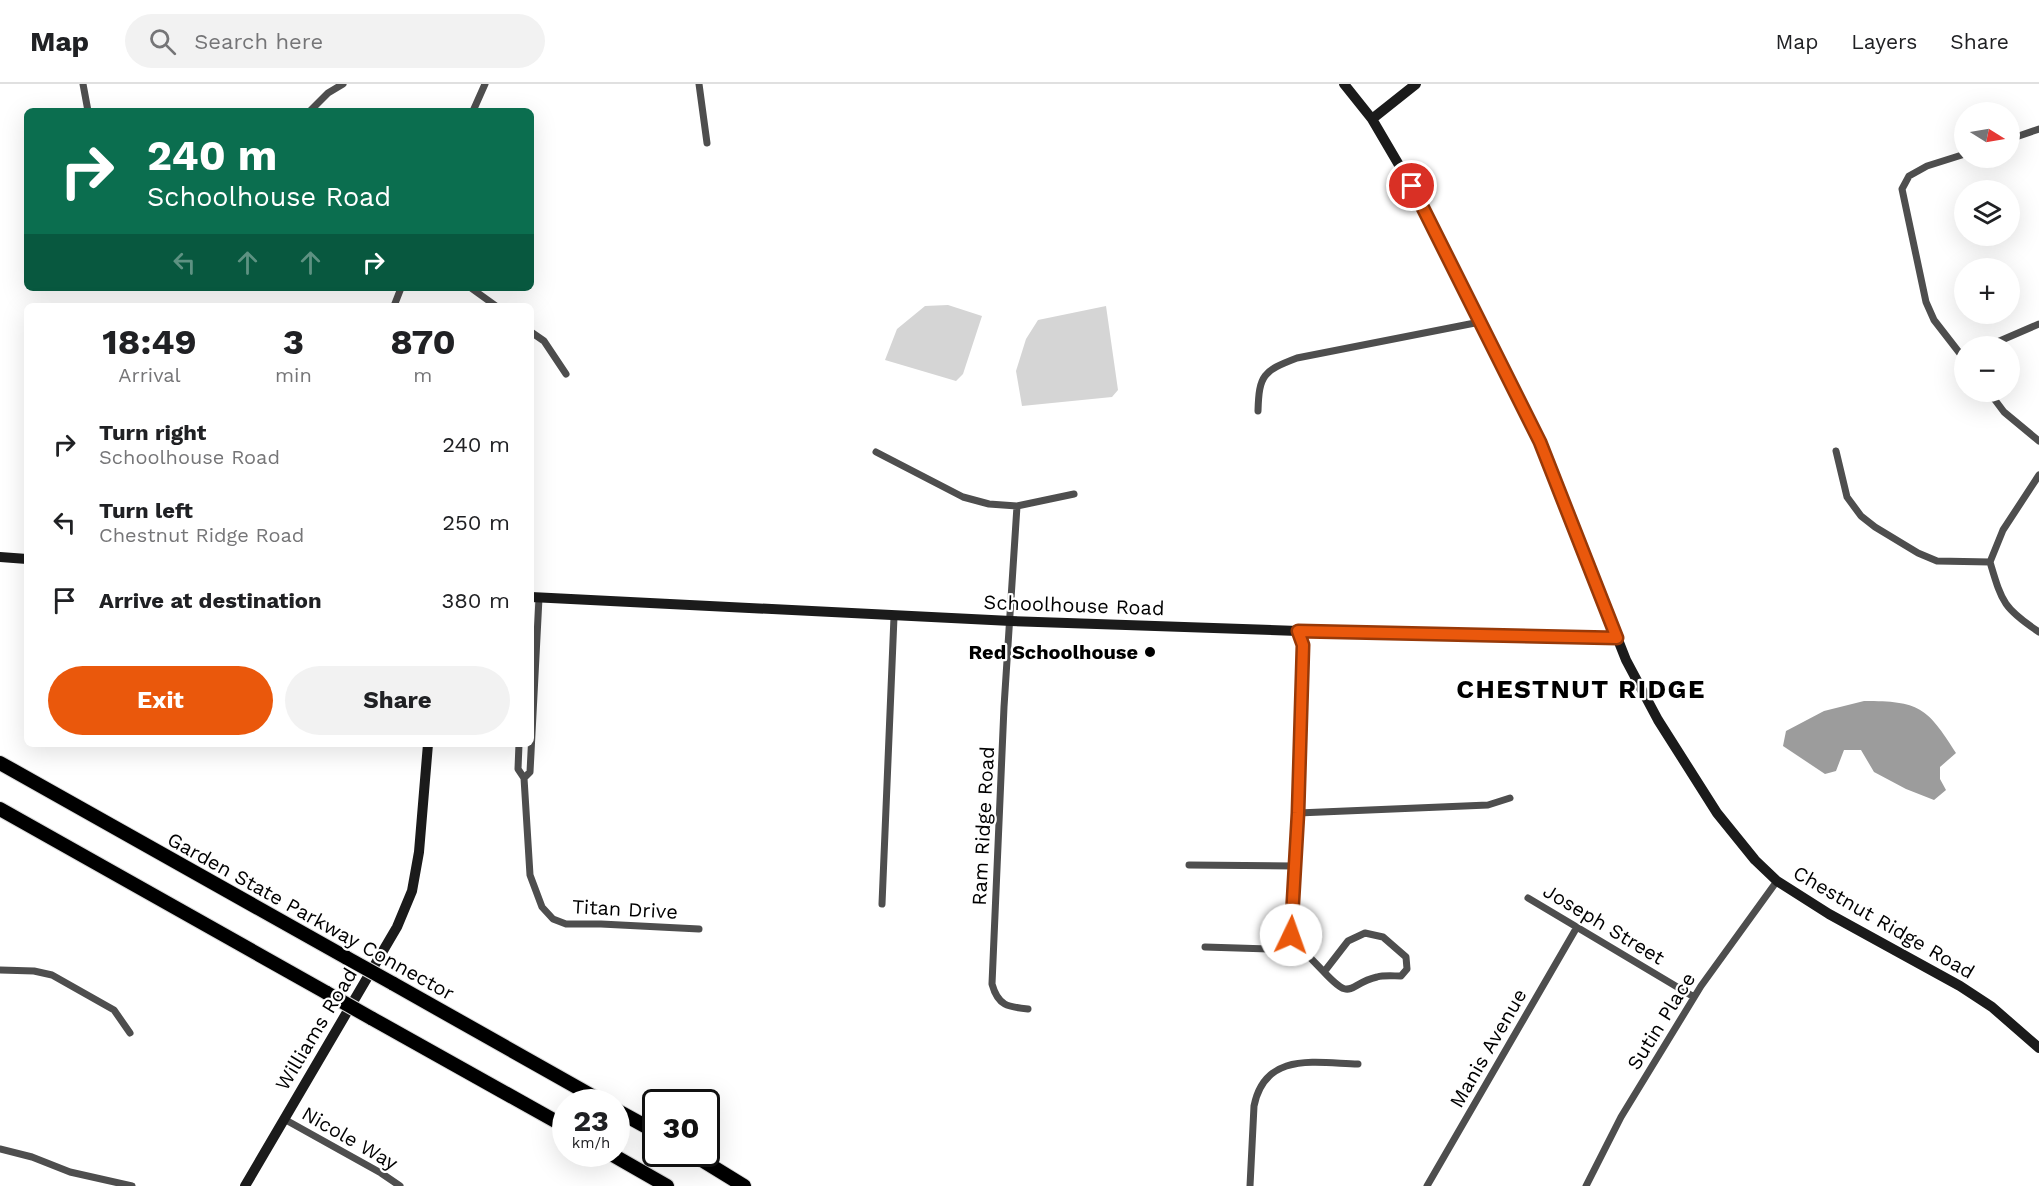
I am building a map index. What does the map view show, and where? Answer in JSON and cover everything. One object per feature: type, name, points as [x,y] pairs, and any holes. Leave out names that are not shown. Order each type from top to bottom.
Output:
[{"type":"highway","name":"Garden State Parkway Connector","points":[[0,760],[21,774],[580,1089]]},
{"type":"highway","points":[[0,809],[552,1119]]},
{"type":"highway","points":[[630,1165],[667,1186]]},
{"type":"highway","points":[[713,1167],[744,1186]]},
{"type":"street","points":[[83,84],[87,108]]},
{"type":"street","points":[[313,108],[328,93],[343,84]]},
{"type":"street","points":[[474,108],[485,84]]},
{"type":"street","points":[[699,84],[707,143]]},
{"type":"street","name":"Chestnut Ridge Road","points":[[1344,84],[1372,119],[1426,211],[1540,442],[1626,660],[1658,720],[1716,813],[1755,861],[1777,881],[1829,914],[1960,986],[1992,1007],[2039,1048]]},
{"type":"street","points":[[1372,119],[1416,84]]},
{"type":"street","points":[[2020,136],[2039,129]]},
{"type":"street","points":[[1954,157],[1927,166],[1909,176],[1902,189],[1926,302],[1934,320],[1954,345]]},
{"type":"street","points":[[475,291],[492,303]]},
{"type":"street","points":[[1258,411],[1259,387],[1265,374],[1278,365],[1297,358],[1480,322]]},
{"type":"street","points":[[2011,336],[2039,324]]},
{"type":"street","points":[[534,334],[544,341],[566,374]]},
{"type":"street","points":[[1996,402],[2004,412],[2039,441]]},
{"type":"street","points":[[1836,451],[1847,497],[1861,516],[1875,527],[1918,553],[1937,561],[1990,562]]},
{"type":"street","points":[[876,452],[963,497],[989,504],[1017,506],[1074,494]]},
{"type":"street","points":[[2039,475],[2003,530],[1990,562],[2003,603],[2017,617],[2039,632]]},
{"type":"street","name":"Ram Ridge Road","points":[[1017,506],[992,984],[1001,1002],[1012,1007],[1028,1009]]},
{"type":"street","points":[[0,557],[24,559]]},
{"type":"street","name":"Schoolhouse Road","points":[[535,598],[894,617],[1298,631],[1617,638]]},
{"type":"street","name":"Titan Drive","points":[[534,633],[535,598]]},
{"type":"street","points":[[882,904],[894,617]]},
{"type":"street","points":[[1298,631],[1303,645],[1298,813],[1291,935],[1294,941],[1337,986],[1347,989],[1378,977],[1401,976],[1408,964],[1406,957],[1383,937],[1365,933],[1348,940],[1324,972]]},
{"type":"street","name":"Williams Road","points":[[245,1186],[397,927],[412,891],[419,852],[428,747]]},
{"type":"street","name":"Titan Drive","points":[[519,747],[518,769],[524,778],[530,875],[542,907],[553,919],[566,924],[699,929]]},
{"type":"street","name":"Titan Drive","points":[[524,778],[530,772],[531,747]]},
{"type":"street","points":[[1298,813],[1488,805],[1510,798]]},
{"type":"street","points":[[1189,865],[1294,866]]},
{"type":"street","name":"Sutin Place","points":[[1586,1186],[1622,1117],[1694,997],[1777,881]]},
{"type":"street","name":"Joseph Street","points":[[1528,898],[1694,997]]},
{"type":"street","name":"Manis Avenue","points":[[1427,1186],[1577,927]]},
{"type":"street","points":[[1205,947],[1269,949],[1294,941]]},
{"type":"street","points":[[0,970],[34,970],[52,975],[114,1010],[130,1033]]},
{"type":"street","points":[[1251,1186],[1254,1106],[1256,1095],[1262,1084],[1274,1071],[1286,1065],[1305,1063],[1358,1065]]},
{"type":"street","name":"Nicole Way","points":[[284,1119],[400,1186]]},
{"type":"street","points":[[0,1149],[32,1157],[70,1172],[132,1186]]},
{"type":"shaded area","points":[[948,305],[982,316],[963,374],[956,381],[885,360],[897,329],[925,306]]},
{"type":"shaded area","points":[[1106,306],[1118,390],[1112,397],[1022,406],[1016,371],[1026,339],[1038,320]]},
{"type":"shaded area","points":[[1864,701],[1910,705],[1929,716],[1937,725],[1956,753],[1940,767],[1940,779],[1946,790],[1934,800],[1906,789],[1874,772],[1861,750],[1844,750],[1836,771],[1825,774],[1783,746],[1786,731],[1824,711]]},
{"type":"place","name":"Red Schoolhouse","points":[[1150,652]]},
{"type":"district","name":"CHESTNUT RIDGE","points":[[1581,689]]},
{"type":"route","points":[[1291,935],[1298,813],[1303,645],[1298,631],[1617,638],[1540,442],[1412,186]]}]
